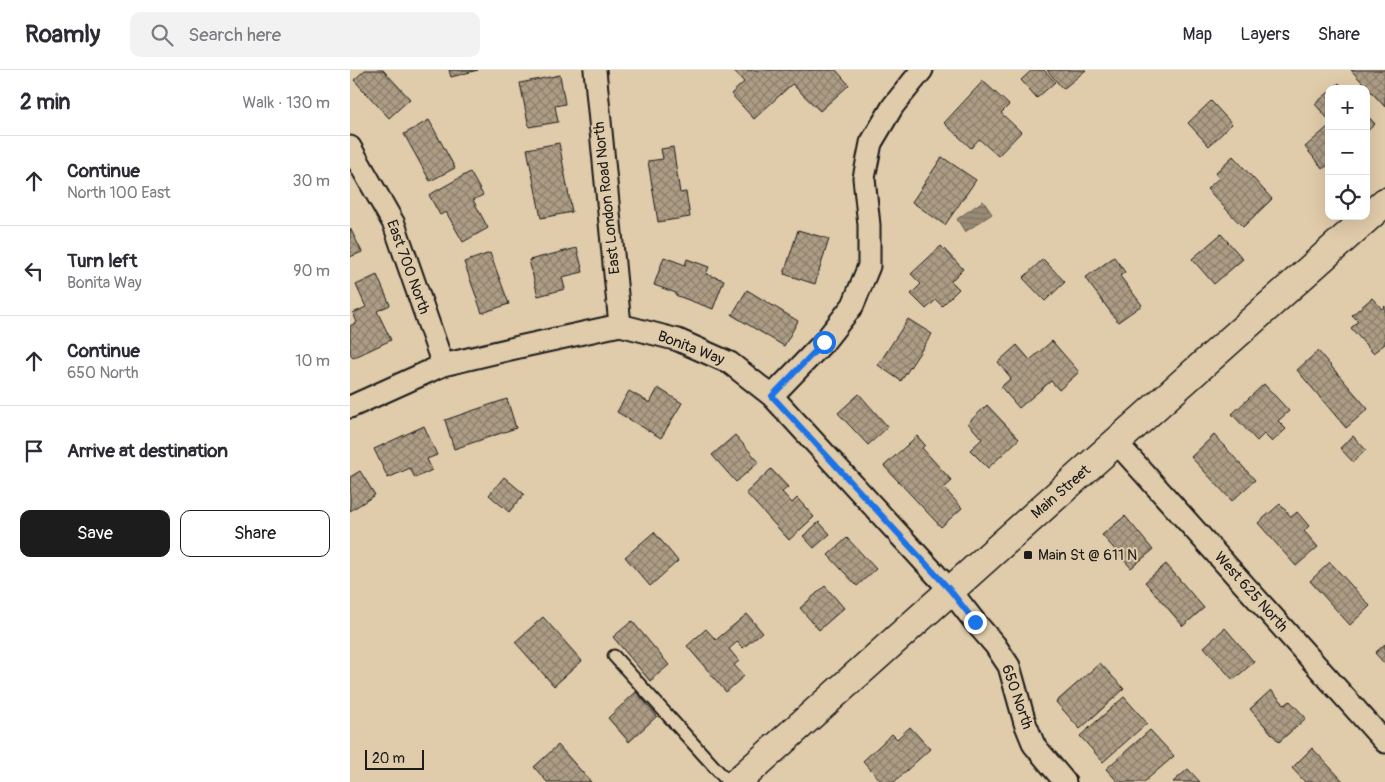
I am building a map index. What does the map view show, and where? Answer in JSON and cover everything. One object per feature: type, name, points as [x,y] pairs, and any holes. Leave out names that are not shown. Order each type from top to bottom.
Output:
[{"type":"main road","name":"Main Street","points":[[737,782],[1385,202]]},
{"type":"street","name":"East London Road North","points":[[595,70],[620,325]]},
{"type":"street","points":[[772,396],[824,342],[853,305],[869,266],[869,225],[864,178],[871,143],[893,106],[922,70]]},
{"type":"street","name":"East 700 North","points":[[351,149],[394,224],[443,365]]},
{"type":"street","name":"Bonita Way","points":[[350,407],[443,365],[519,346],[620,325],[678,340],[730,363],[772,396],[950,590]]},
{"type":"street","name":"West 625 North","points":[[1117,443],[1385,742]]},
{"type":"street","name":"650 North","points":[[950,590],[1009,666],[1025,723],[1034,745],[1065,782]]},
{"type":"lane","points":[[614,656],[728,782]]},
{"type":"shaded area","points":[[983,201],[992,214],[965,232],[957,219]]},
{"type":"building","points":[[365,70],[383,70],[410,99],[389,118],[354,80]]},
{"type":"building","points":[[449,70],[478,70],[451,77]]},
{"type":"building","points":[[733,70],[836,70],[849,85],[820,111],[792,84],[754,119],[731,94],[744,82]]},
{"type":"building","points":[[1032,70],[1044,70],[1055,82],[1037,98],[1021,80]]},
{"type":"building","points":[[1047,70],[1086,70],[1063,89]]},
{"type":"building","points":[[1351,70],[1385,70],[1385,107],[1370,91],[1370,85],[1365,85]]},
{"type":"building","points":[[560,75],[565,104],[555,106],[558,122],[529,127],[520,83]]},
{"type":"building","points":[[983,81],[1009,105],[1001,113],[1021,132],[998,156],[979,139],[971,148],[944,123]]},
{"type":"building","points":[[1325,95],[1325,115],[1315,104]]},
{"type":"building","points":[[1211,101],[1232,124],[1209,146],[1188,123]]},
{"type":"building","points":[[1370,118],[1375,124],[1370,128]]},
{"type":"building","points":[[429,120],[455,168],[430,181],[404,134]]},
{"type":"building","points":[[1325,130],[1325,167],[1323,169],[1305,147]]},
{"type":"building","points":[[559,143],[572,212],[541,218],[527,149]]},
{"type":"building","points":[[673,147],[680,193],[686,192],[690,217],[658,222],[648,161],[663,159],[661,149]]},
{"type":"building","points":[[1233,156],[1272,199],[1243,227],[1207,189],[1219,178],[1215,173]]},
{"type":"building","points":[[942,157],[976,180],[945,225],[912,202]]},
{"type":"building","points":[[470,172],[483,195],[473,200],[488,228],[463,242],[446,212],[440,215],[429,195]]},
{"type":"building","points":[[350,228],[362,252],[350,257]]},
{"type":"building","points":[[798,230],[829,239],[815,284],[784,274]]},
{"type":"building","points":[[1221,234],[1243,259],[1214,284],[1192,259]]},
{"type":"building","points":[[941,246],[963,269],[951,281],[959,289],[942,306],[936,300],[926,309],[911,294],[921,284],[911,274]]},
{"type":"building","points":[[577,248],[583,272],[562,277],[565,289],[538,296],[529,260]]},
{"type":"building","points":[[490,253],[509,304],[482,313],[464,262]]},
{"type":"building","points":[[664,257],[685,265],[687,259],[709,267],[706,274],[724,280],[713,309],[654,285]]},
{"type":"building","points":[[1114,257],[1125,272],[1120,276],[1142,305],[1118,322],[1085,278]]},
{"type":"building","points":[[1043,259],[1065,282],[1045,301],[1023,278]]},
{"type":"building","points":[[377,275],[390,305],[377,311],[391,340],[353,358],[350,353],[350,326],[357,322],[353,313],[366,307],[356,285]]},
{"type":"building","points":[[747,290],[798,321],[784,346],[732,315]]},
{"type":"building","points":[[1372,298],[1382,309],[1385,306],[1385,344],[1373,353],[1351,328],[1358,321],[1352,315]]},
{"type":"building","points":[[908,319],[932,334],[901,381],[878,365]]},
{"type":"building","points":[[1052,341],[1079,372],[1059,390],[1051,381],[1019,408],[1001,387],[1011,378],[998,362],[1017,345],[1030,360]]},
{"type":"building","points":[[1318,351],[1368,409],[1346,428],[1297,370]]},
{"type":"building","points":[[1264,384],[1289,411],[1278,421],[1286,429],[1272,442],[1264,434],[1257,441],[1232,414]]},
{"type":"building","points":[[658,388],[682,403],[661,438],[617,412],[629,391],[650,403]]},
{"type":"building","points":[[859,394],[888,427],[868,445],[838,413]]},
{"type":"building","points":[[507,399],[516,428],[454,449],[445,420]]},
{"type":"building","points":[[987,405],[1019,439],[988,468],[970,450],[982,439],[968,423]]},
{"type":"building","points":[[424,426],[437,455],[427,459],[432,470],[415,478],[410,468],[388,478],[374,449]]},
{"type":"building","points":[[735,435],[759,462],[736,482],[712,455]]},
{"type":"building","points":[[1214,435],[1255,480],[1232,501],[1191,457]]},
{"type":"building","points":[[917,436],[925,445],[922,448],[952,481],[944,488],[962,508],[941,527],[884,466]]},
{"type":"building","points":[[1353,436],[1366,450],[1353,462],[1340,448]]},
{"type":"building","points":[[771,469],[788,487],[782,492],[792,503],[797,498],[814,517],[789,540],[746,493]]},
{"type":"building","points":[[360,471],[375,495],[350,511],[350,477]]},
{"type":"building","points":[[504,477],[524,494],[509,512],[489,495]]},
{"type":"building","points":[[1280,504],[1291,517],[1297,512],[1309,526],[1304,531],[1318,547],[1296,566],[1258,523]]},
{"type":"building","points":[[1125,516],[1153,550],[1131,568],[1102,535]]},
{"type":"building","points":[[819,522],[830,534],[814,548],[803,536]]},
{"type":"building","points":[[654,532],[678,561],[650,586],[625,557]]},
{"type":"building","points":[[847,538],[876,569],[857,586],[828,555]]},
{"type":"building","points":[[1330,562],[1370,606],[1350,625],[1310,581]]},
{"type":"building","points":[[1166,564],[1204,608],[1183,626],[1145,582]]},
{"type":"building","points":[[825,586],[844,608],[819,630],[800,608]]},
{"type":"building","points":[[747,614],[762,632],[743,648],[737,642],[729,649],[739,661],[734,665],[744,676],[726,692],[687,646],[706,629],[716,640]]},
{"type":"building","points":[[543,617],[582,661],[554,686],[515,642]]},
{"type":"building","points":[[632,621],[669,665],[650,681],[613,637]]},
{"type":"building","points":[[1225,628],[1254,662],[1233,680],[1204,647]]},
{"type":"building","points":[[1385,644],[1385,664],[1375,653]]},
{"type":"building","points":[[1100,663],[1124,689],[1080,729],[1056,702]]},
{"type":"building","points":[[1271,690],[1285,705],[1290,701],[1306,718],[1279,742],[1250,709]]},
{"type":"building","points":[[636,692],[657,716],[629,742],[608,718]]},
{"type":"building","points":[[1124,697],[1147,723],[1103,762],[1080,736]]},
{"type":"building","points":[[910,727],[930,749],[894,782],[882,782],[863,761],[892,734],[897,739]]},
{"type":"building","points":[[1150,730],[1174,756],[1144,782],[1118,782],[1106,769]]},
{"type":"building","points":[[558,745],[591,782],[547,782],[534,767]]},
{"type":"building","points":[[1312,748],[1344,782],[1305,782],[1292,768]]},
{"type":"building","points":[[1188,769],[1200,782],[1173,782]]},
{"type":"place","name":"Main St @ 611 N","points":[[1028,555]]},
{"type":"route","points":[[824,342],[772,396],[950,590],[975,622]]}]
